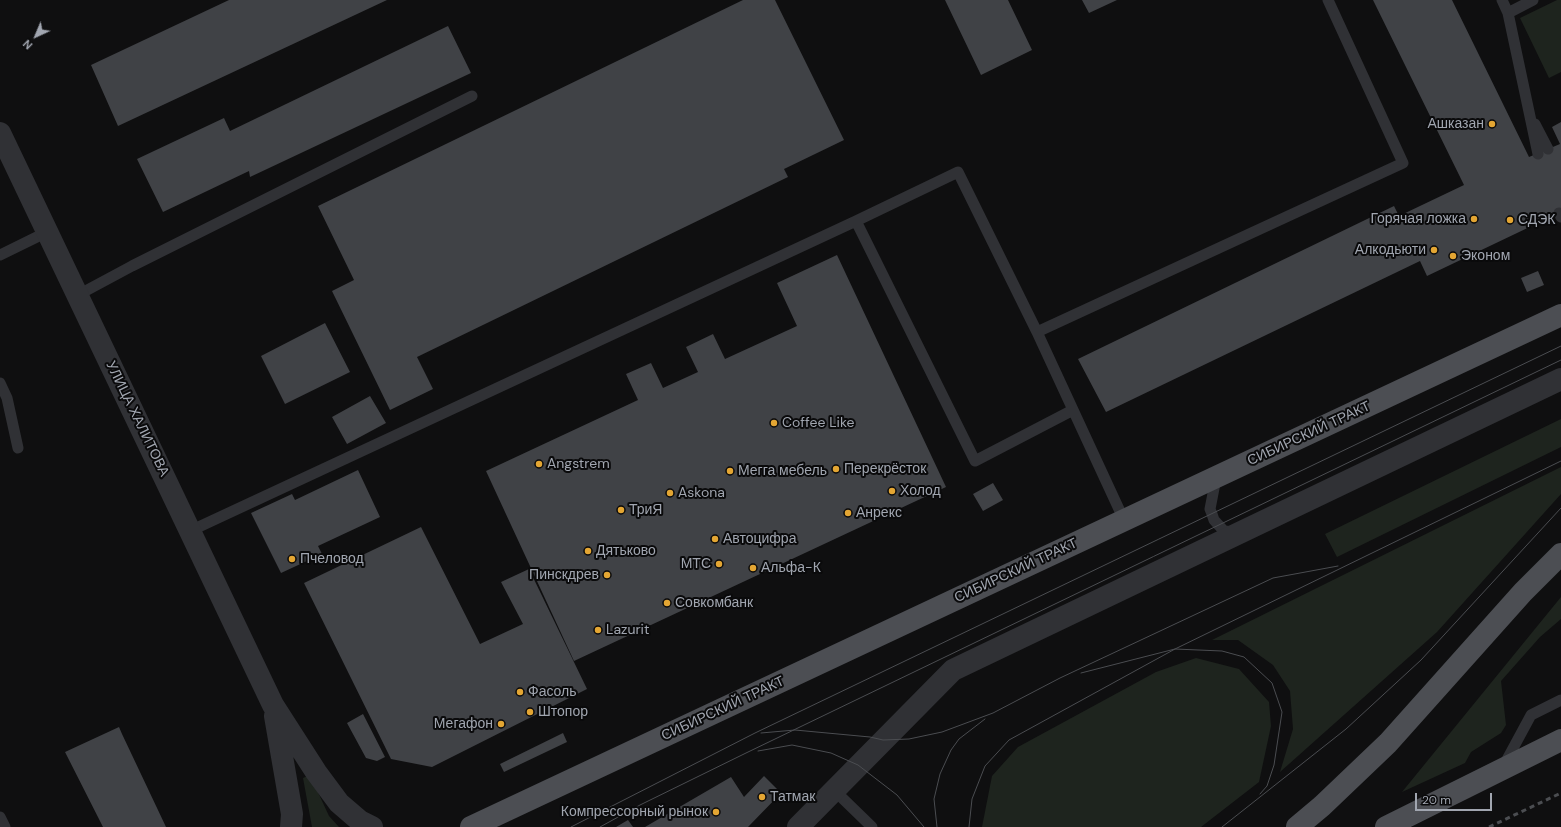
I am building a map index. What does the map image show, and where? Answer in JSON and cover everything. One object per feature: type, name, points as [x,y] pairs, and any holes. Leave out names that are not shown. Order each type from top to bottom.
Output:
[{"type":"main road","name":"СИБИРСКИЙ ТРАКТ","points":[[471,827],[1561,315]]},
{"type":"main road","points":[[1296,827],[1322,806],[1388,743],[1523,592],[1561,554]]},
{"type":"main road","points":[[1386,827],[1561,740]]},
{"type":"street","name":"УЛИЦА ХАЛИТОВА","points":[[0,133],[273,705]]},
{"type":"street","points":[[798,827],[953,670],[1561,380]]},
{"type":"street","points":[[273,705],[290,807],[291,827]]},
{"type":"street","points":[[273,705],[316,772],[339,803],[360,821],[372,827]]},
{"type":"lane","points":[[1037,332],[1403,163],[1328,0]]},
{"type":"lane","points":[[1502,0],[1508,13],[1528,109],[1543,152]]},
{"type":"lane","points":[[1508,13],[1533,0]]},
{"type":"lane","points":[[78,296],[139,262],[472,96]]},
{"type":"lane","points":[[190,531],[958,172],[1037,332],[1124,520]]},
{"type":"lane","points":[[856,221],[975,461],[1073,410]]},
{"type":"lane","points":[[0,255],[47,232]]},
{"type":"lane","points":[[0,383],[7,398],[18,448]]},
{"type":"lane","points":[[1216,478],[1210,509],[1214,520],[1224,531],[1241,532]]},
{"type":"lane","points":[[1501,769],[1531,715],[1561,700]]},
{"type":"lane","points":[[837,793],[872,827]]},
{"type":"lane","points":[[0,817],[5,827]]},
{"type":"shaded area","points":[[1557,0],[1561,0],[1561,72],[1549,78],[1520,18]]},
{"type":"shaded area","points":[[1561,419],[1561,447],[1337,557],[1325,534]]},
{"type":"shaded area","points":[[1561,467],[1561,494],[1437,632],[1280,772],[1293,729],[1290,691],[1273,665],[1238,640],[1212,640]]},
{"type":"shaded area","points":[[1561,597],[1561,619],[1540,637],[1501,681],[1506,725],[1501,733],[1471,752],[1465,763],[1402,792]]},
{"type":"shaded area","points":[[1196,658],[1239,669],[1269,702],[1271,726],[1259,782],[1201,827],[982,827],[992,776],[1018,747],[1156,672]]},
{"type":"shaded area","points":[[310,775],[329,816],[339,827],[312,827],[303,778]]},
{"type":"building","points":[[229,0],[387,0],[118,126],[91,65]]},
{"type":"building","points":[[743,0],[775,0],[844,140],[784,169],[788,177],[417,357],[433,389],[390,410],[332,291],[354,280],[318,206]]},
{"type":"building","points":[[945,0],[1008,0],[1032,50],[981,75]]},
{"type":"building","points":[[1082,0],[1117,0],[1089,13]]},
{"type":"building","points":[[1373,0],[1452,0],[1529,157],[1560,144],[1552,127],[1561,122],[1561,212],[1427,276],[1420,261],[1106,412],[1078,359],[1394,206],[1399,216],[1464,185]]},
{"type":"building","points":[[448,26],[471,73],[250,177],[249,171],[163,212],[137,159],[224,118],[230,131]]},
{"type":"building","points":[[837,255],[946,487],[574,661],[486,471],[638,400],[626,374],[651,363],[663,388],[698,372],[686,347],[713,334],[725,359],[797,326],[777,283]]},
{"type":"building","points":[[1538,271],[1544,285],[1527,292],[1521,278]]},
{"type":"building","points":[[325,323],[350,372],[285,404],[261,356]]},
{"type":"building","points":[[370,396],[386,423],[347,444],[332,417]]},
{"type":"building","points":[[358,470],[380,517],[318,546],[322,554],[281,573],[251,513],[292,494],[295,500]]},
{"type":"building","points":[[993,483],[1003,500],[983,511],[973,494]]},
{"type":"building","points":[[421,527],[480,644],[523,624],[501,582],[529,569],[587,689],[432,767],[391,759],[304,583]]},
{"type":"building","points":[[363,714],[385,757],[377,761],[366,758],[347,723]]},
{"type":"building","points":[[119,727],[166,827],[103,827],[65,752]]},
{"type":"building","points":[[563,733],[567,742],[504,772],[500,764]]},
{"type":"building","name":"Компрессорный рынок","points":[[764,776],[781,793],[748,827],[645,827],[731,777],[744,797]]},
{"type":"building","name":"Компрессорный рынок","points":[[628,820],[633,827],[616,827]]},
{"type":"tram line","points":[[571,827],[755,733],[1561,346]]},
{"type":"tram line","points":[[600,827],[640,805],[746,753],[1561,360]]},
{"type":"tram line","points":[[969,827],[972,799],[985,766],[1009,740],[1175,649],[1561,461]]},
{"type":"tram line","points":[[1222,827],[1346,729],[1421,660],[1561,508]]},
{"type":"tram line","points":[[761,733],[795,730],[870,737],[883,740],[909,739],[942,732],[993,713],[1060,678],[1273,578],[1338,566]]},
{"type":"tram line","points":[[1081,673],[1175,649],[1222,651],[1244,657],[1272,683],[1282,712],[1274,765],[1267,786],[1260,794]]},
{"type":"tram line","points":[[937,827],[934,799],[940,774],[951,750],[959,739],[985,719]]},
{"type":"tram line","points":[[758,751],[792,745],[831,753],[858,765],[897,795],[924,827]]},
{"type":"railway","points":[[1489,827],[1561,793]]},
{"type":"place","name":"Ашказан","points":[[1492,124]]},
{"type":"place","name":"Горячая ложка","points":[[1474,219]]},
{"type":"place","name":"СДЭК","points":[[1510,220]]},
{"type":"place","name":"Алкодьюти","points":[[1434,250]]},
{"type":"place","name":"Эконом","points":[[1453,256]]},
{"type":"place","name":"Coffee Like","points":[[774,423]]},
{"type":"place","name":"Angstrem","points":[[539,464]]},
{"type":"place","name":"Перекрёсток","points":[[836,469]]},
{"type":"place","name":"Мегга мебель","points":[[730,471]]},
{"type":"place","name":"Холод","points":[[892,491]]},
{"type":"place","name":"Askona","points":[[670,493]]},
{"type":"place","name":"ТриЯ","points":[[621,510]]},
{"type":"place","name":"Анрекс","points":[[848,513]]},
{"type":"place","name":"Автоцифра","points":[[715,539]]},
{"type":"place","name":"Дятьково","points":[[588,551]]},
{"type":"place","name":"Пчеловод","points":[[292,559]]},
{"type":"place","name":"МТС","points":[[719,564]]},
{"type":"place","name":"Альфа-К","points":[[753,568]]},
{"type":"place","name":"Пинскдрев","points":[[607,575]]},
{"type":"place","name":"Совкомбанк","points":[[667,603]]},
{"type":"place","name":"Lazurit","points":[[598,630]]},
{"type":"place","name":"Фасоль","points":[[520,692]]},
{"type":"place","name":"Штопор","points":[[530,712]]},
{"type":"place","name":"Мегафон","points":[[501,724]]},
{"type":"place","name":"Татмак","points":[[762,797]]},
{"type":"place","name":"Компрессорный рынок","points":[[716,812]]}]
